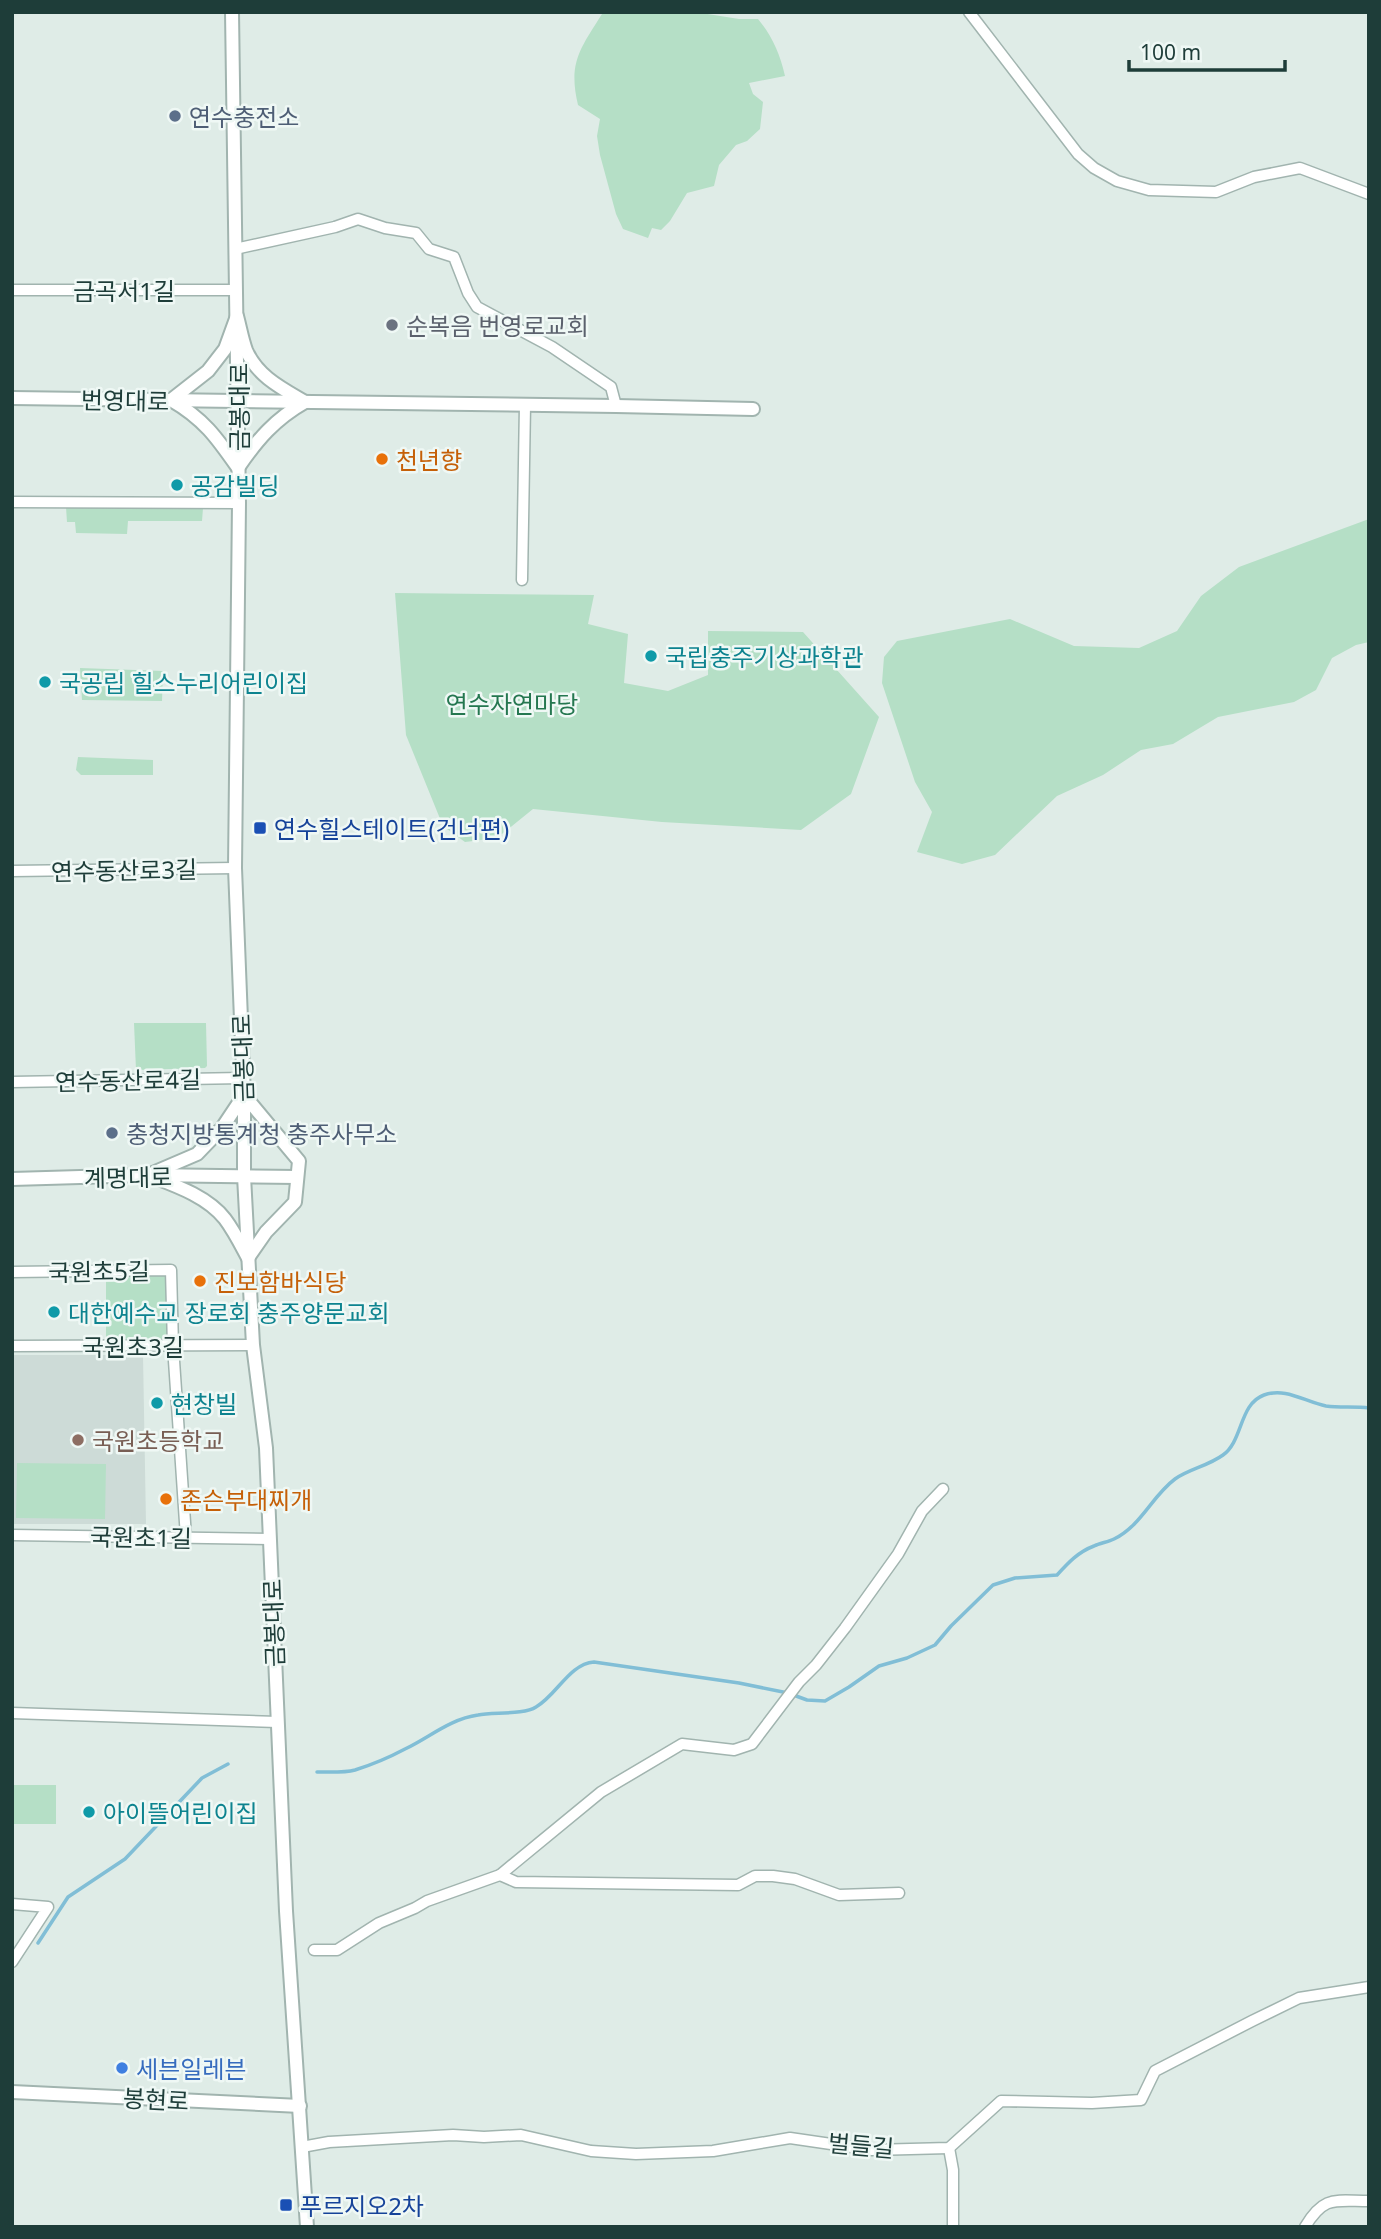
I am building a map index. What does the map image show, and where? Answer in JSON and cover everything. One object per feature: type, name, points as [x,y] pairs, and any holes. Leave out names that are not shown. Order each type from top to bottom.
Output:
[{"type":"street","name":"금봉대로","points":[[232,12],[239,468],[235,868],[244,1095],[244,1176],[253,1345],[265,1448],[286,1911],[307,2227]]},
{"type":"street","points":[[969,12],[1078,154],[1094,168],[1117,181],[1149,190],[1216,192],[1254,177],[1300,168],[1369,194]]},
{"type":"street","points":[[235,249],[335,227],[359,219],[384,228],[416,233],[429,249],[454,257],[468,293],[477,307],[552,347],[611,387],[617,405]]},
{"type":"street","name":"금곡서1길","points":[[12,290],[236,290]]},
{"type":"street","points":[[237,316],[246,350],[260,372],[305,402],[268,428],[239,468],[193,412],[171,400],[208,371],[225,349],[237,316]]},
{"type":"street","name":"번영대로","points":[[12,398],[753,409]]},
{"type":"street","points":[[522,580],[525,405]]},
{"type":"street","points":[[12,502],[239,503]]},
{"type":"street","name":"연수동산로3길","points":[[12,871],[235,868]]},
{"type":"street","name":"연수동산로4길","points":[[12,1082],[243,1078]]},
{"type":"street","points":[[244,1095],[299,1161],[295,1202],[265,1232],[248,1258],[225,1219],[215,1209],[175,1185],[148,1175],[197,1154],[222,1128],[244,1095]]},
{"type":"street","name":"계명대로","points":[[12,1179],[148,1175],[297,1177]]},
{"type":"street","name":"국원초5길","points":[[12,1272],[171,1270],[173,1346],[186,1537]]},
{"type":"street","name":"국원초3길","points":[[12,1346],[253,1345]]},
{"type":"street","points":[[314,1950],[337,1950],[379,1923],[427,1901],[500,1875],[601,1792],[682,1744],[734,1751],[752,1744],[794,1688],[845,1628],[898,1554],[922,1511],[943,1489]]},
{"type":"street","name":"국원초1길","points":[[12,1535],[270,1539]]},
{"type":"street","points":[[12,1713],[277,1722]]},
{"type":"street","points":[[500,1875],[516,1882],[738,1885],[755,1876],[773,1875],[795,1879],[839,1895],[899,1893]]},
{"type":"street","points":[[12,1904],[48,1907],[12,1962]]},
{"type":"street","points":[[953,2227],[953,2170],[949,2148],[1001,2101],[1092,2103],[1141,2100],[1155,2071],[1252,2021],[1299,1998],[1369,1987]]},
{"type":"street","name":"봉현로","points":[[12,2092],[300,2106]]},
{"type":"street","name":"벌들길","points":[[302,2147],[329,2142],[453,2135],[521,2135],[591,2151],[636,2154],[713,2151],[790,2138],[872,2150],[949,2148]]},
{"type":"street","points":[[1305,2227],[1313,2213],[1323,2204],[1332,2201],[1369,2201]]},
{"type":"shaded area","name":"국원초등학교","points":[[12,1355],[143,1355],[146,1524],[12,1524]]},
{"type":"green space","points":[[606,12],[695,12],[758,19],[775,46],[785,76],[749,83],[753,94],[763,102],[760,129],[747,141],[736,145],[719,165],[714,186],[687,193],[670,221],[661,230],[652,228],[648,238],[623,229],[616,214],[600,155],[597,136],[600,119],[578,105],[575,90],[578,57],[594,26]]},
{"type":"green space","points":[[66,507],[203,508],[202,521],[128,521],[127,534],[76,533],[75,522],[67,522]]},
{"type":"green space","points":[[1369,519],[1369,642],[1356,645],[1332,658],[1316,690],[1294,702],[1218,717],[1173,744],[1141,750],[1103,775],[1057,796],[995,855],[962,864],[917,852],[932,812],[915,782],[882,683],[884,657],[897,641],[1010,619],[1074,646],[1139,648],[1177,631],[1201,596],[1239,567]]},
{"type":"green space","name":"연수자연마당","points":[[395,593],[594,595],[588,624],[628,634],[624,683],[668,691],[708,675],[708,631],[803,632],[879,717],[851,794],[801,830],[662,822],[533,809],[497,838],[465,842],[443,826],[406,735]]},
{"type":"green space","points":[[80,668],[163,671],[162,701],[82,700]]},
{"type":"green space","points":[[78,757],[153,760],[153,775],[81,775],[76,770]]},
{"type":"green space","points":[[134,1023],[206,1023],[207,1066],[136,1070]]},
{"type":"green space","points":[[165,1273],[169,1277],[169,1340],[165,1344],[106,1344],[106,1274]]},
{"type":"green space","points":[[17,1463],[106,1464],[105,1519],[16,1518]]},
{"type":"green space","points":[[12,1785],[56,1785],[56,1824],[12,1824]]},
{"type":"waterway","points":[[317,1772],[346,1772],[367,1766],[468,1717],[531,1710],[543,1702],[577,1668],[594,1662],[739,1683],[788,1693],[807,1700],[825,1701],[879,1666],[907,1658],[935,1645],[993,1585],[1015,1578],[1057,1575],[1083,1551],[1114,1539],[1132,1527],[1175,1479],[1223,1455],[1234,1441],[1250,1406],[1264,1395],[1280,1393],[1326,1406],[1369,1408]]},
{"type":"waterway","points":[[38,1943],[68,1897],[125,1859],[202,1778],[228,1764]]},
{"type":"place","name":"연수충전소","points":[[175,116]]},
{"type":"place","name":"순복음 번영로교회","points":[[392,325]]},
{"type":"place","name":"천년향","points":[[382,459]]},
{"type":"place","name":"공감빌딩","points":[[177,485]]},
{"type":"place","name":"국립충주기상과학관","points":[[651,656]]},
{"type":"place","name":"국공립 힐스누리어린이집","points":[[45,682]]},
{"type":"place","name":"연수힐스테이트(건너편)","points":[[260,828]]},
{"type":"place","name":"충청지방통계청 충주사무소","points":[[112,1133]]},
{"type":"place","name":"진보함바식당","points":[[200,1281]]},
{"type":"place","name":"대한예수교 장로회 충주양문교회","points":[[54,1312]]},
{"type":"place","name":"현창빌","points":[[157,1403]]},
{"type":"place","name":"국원초등학교","points":[[78,1440]]},
{"type":"place","name":"존슨부대찌개","points":[[166,1499]]},
{"type":"place","name":"아이뜰어린이집","points":[[89,1812]]},
{"type":"place","name":"세븐일레븐","points":[[122,2068]]},
{"type":"place","name":"푸르지오2차","points":[[286,2205]]}]
